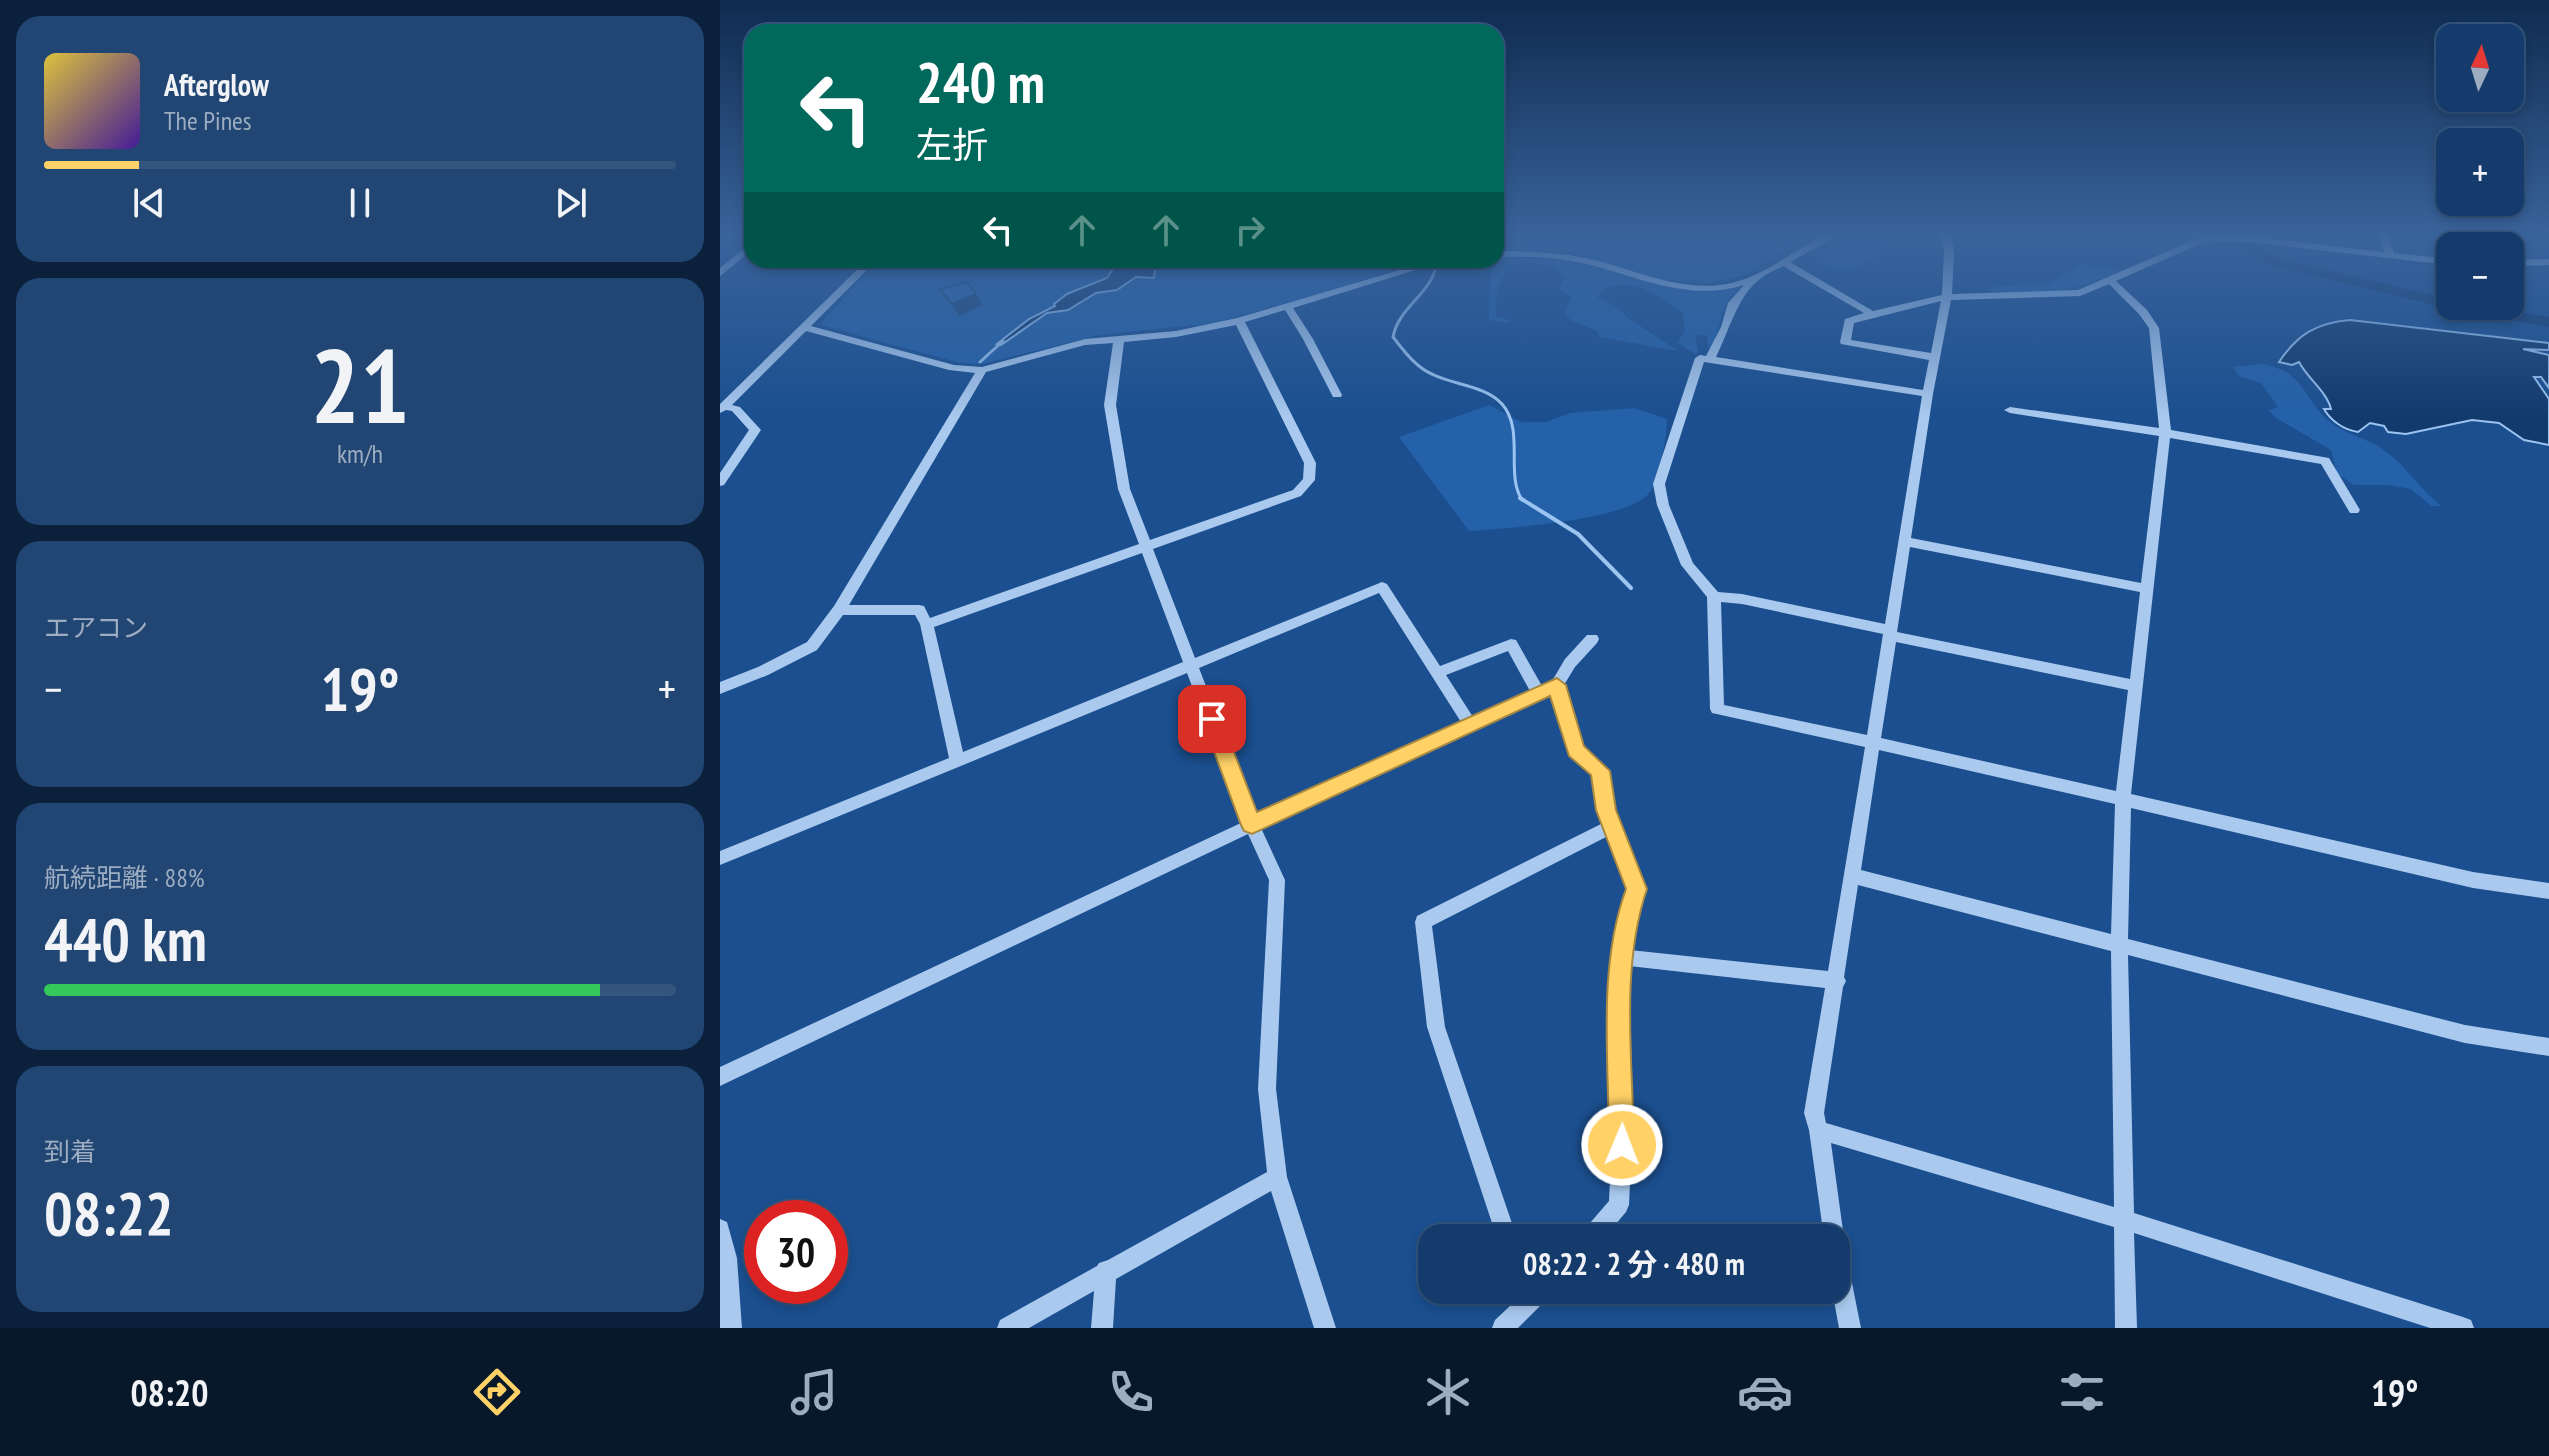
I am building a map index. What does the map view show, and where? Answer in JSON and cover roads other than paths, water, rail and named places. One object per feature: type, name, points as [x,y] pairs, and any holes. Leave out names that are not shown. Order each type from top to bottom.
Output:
[{"type":"street","points":[[722,408],[838,294]]},
{"type":"street","points":[[805,327],[953,368],[982,370],[1071,345],[1190,332],[1288,308],[1330,294]]},
{"type":"street","points":[[1710,359],[1726,327],[1733,303],[1741,294]]},
{"type":"street","points":[[1838,294],[1872,314]]},
{"type":"street","points":[[1832,1224],[1814,1113],[1945,294]]},
{"type":"street","points":[[1933,357],[1845,342],[1849,321],[1945,297],[2072,294]]},
{"type":"street","points":[[2124,294],[2154,328],[2165,432],[2123,800],[2119,942],[2126,1328]]},
{"type":"street","points":[[1288,308],[1303,327],[1309,346],[1337,395]]},
{"type":"street","points":[[927,624],[1297,493],[1309,480],[1310,463],[1239,321]]},
{"type":"street","points":[[1119,338],[1110,405],[1124,489],[1143,547],[1252,825],[1277,880],[1267,1089],[1277,1177],[1325,1328]]},
{"type":"street","points":[[1928,394],[1700,358],[1659,484],[1663,505],[1687,565],[1714,596],[1717,709],[2473,880],[2549,891]]},
{"type":"street","points":[[720,688],[812,646],[839,610],[982,370]]},
{"type":"street","points":[[720,482],[755,430],[736,409],[722,408]]},
{"type":"street","points":[[2010,410],[2165,432],[2325,461],[2354,510]]},
{"type":"street","points":[[1904,541],[2147,589]]},
{"type":"street","points":[[720,858],[1382,587],[1469,723]]},
{"type":"street","points":[[1714,596],[1742,599],[2136,686]]},
{"type":"street","points":[[839,610],[919,610],[927,624],[957,760]]},
{"type":"street","points":[[720,1077],[1469,723],[1557,685],[1570,663],[1592,639]]},
{"type":"street","points":[[1437,673],[1511,644],[1538,692]]},
{"type":"street","points":[[1557,685],[1575,750],[1600,771],[1606,810],[1636,889],[1626,919],[1620,957],[1623,1115],[1619,1205],[1602,1224]]},
{"type":"street","points":[[1502,1224],[1436,1027],[1423,922],[1613,826]]},
{"type":"street","points":[[1853,876],[2119,942],[2465,1034],[2549,1047]]},
{"type":"street","points":[[1620,957],[1837,981]]},
{"type":"street","points":[[1819,1130],[2125,1220],[2463,1328]]},
{"type":"street","points":[[1008,1328],[1106,1270],[1277,1177]]},
{"type":"street","points":[[720,1229],[727,1258],[731,1328]]},
{"type":"street","points":[[1102,1328],[1106,1270]]},
{"type":"street","points":[[1503,1328],[1523,1304]]},
{"type":"street","points":[[1846,1304],[1850,1328]]},
{"type":"waterway","points":[[1421,294],[1402,316],[1393,337],[1411,359],[1428,372],[1488,393],[1502,404],[1512,426],[1515,478],[1522,499]]},
{"type":"waterway","points":[[2408,294],[2436,301]]},
{"type":"waterway","points":[[2524,318],[2549,322]]},
{"type":"waterway","points":[[980,362],[1003,341]]},
{"type":"waterway","points":[[1522,499],[1578,534],[1631,588]]}]
